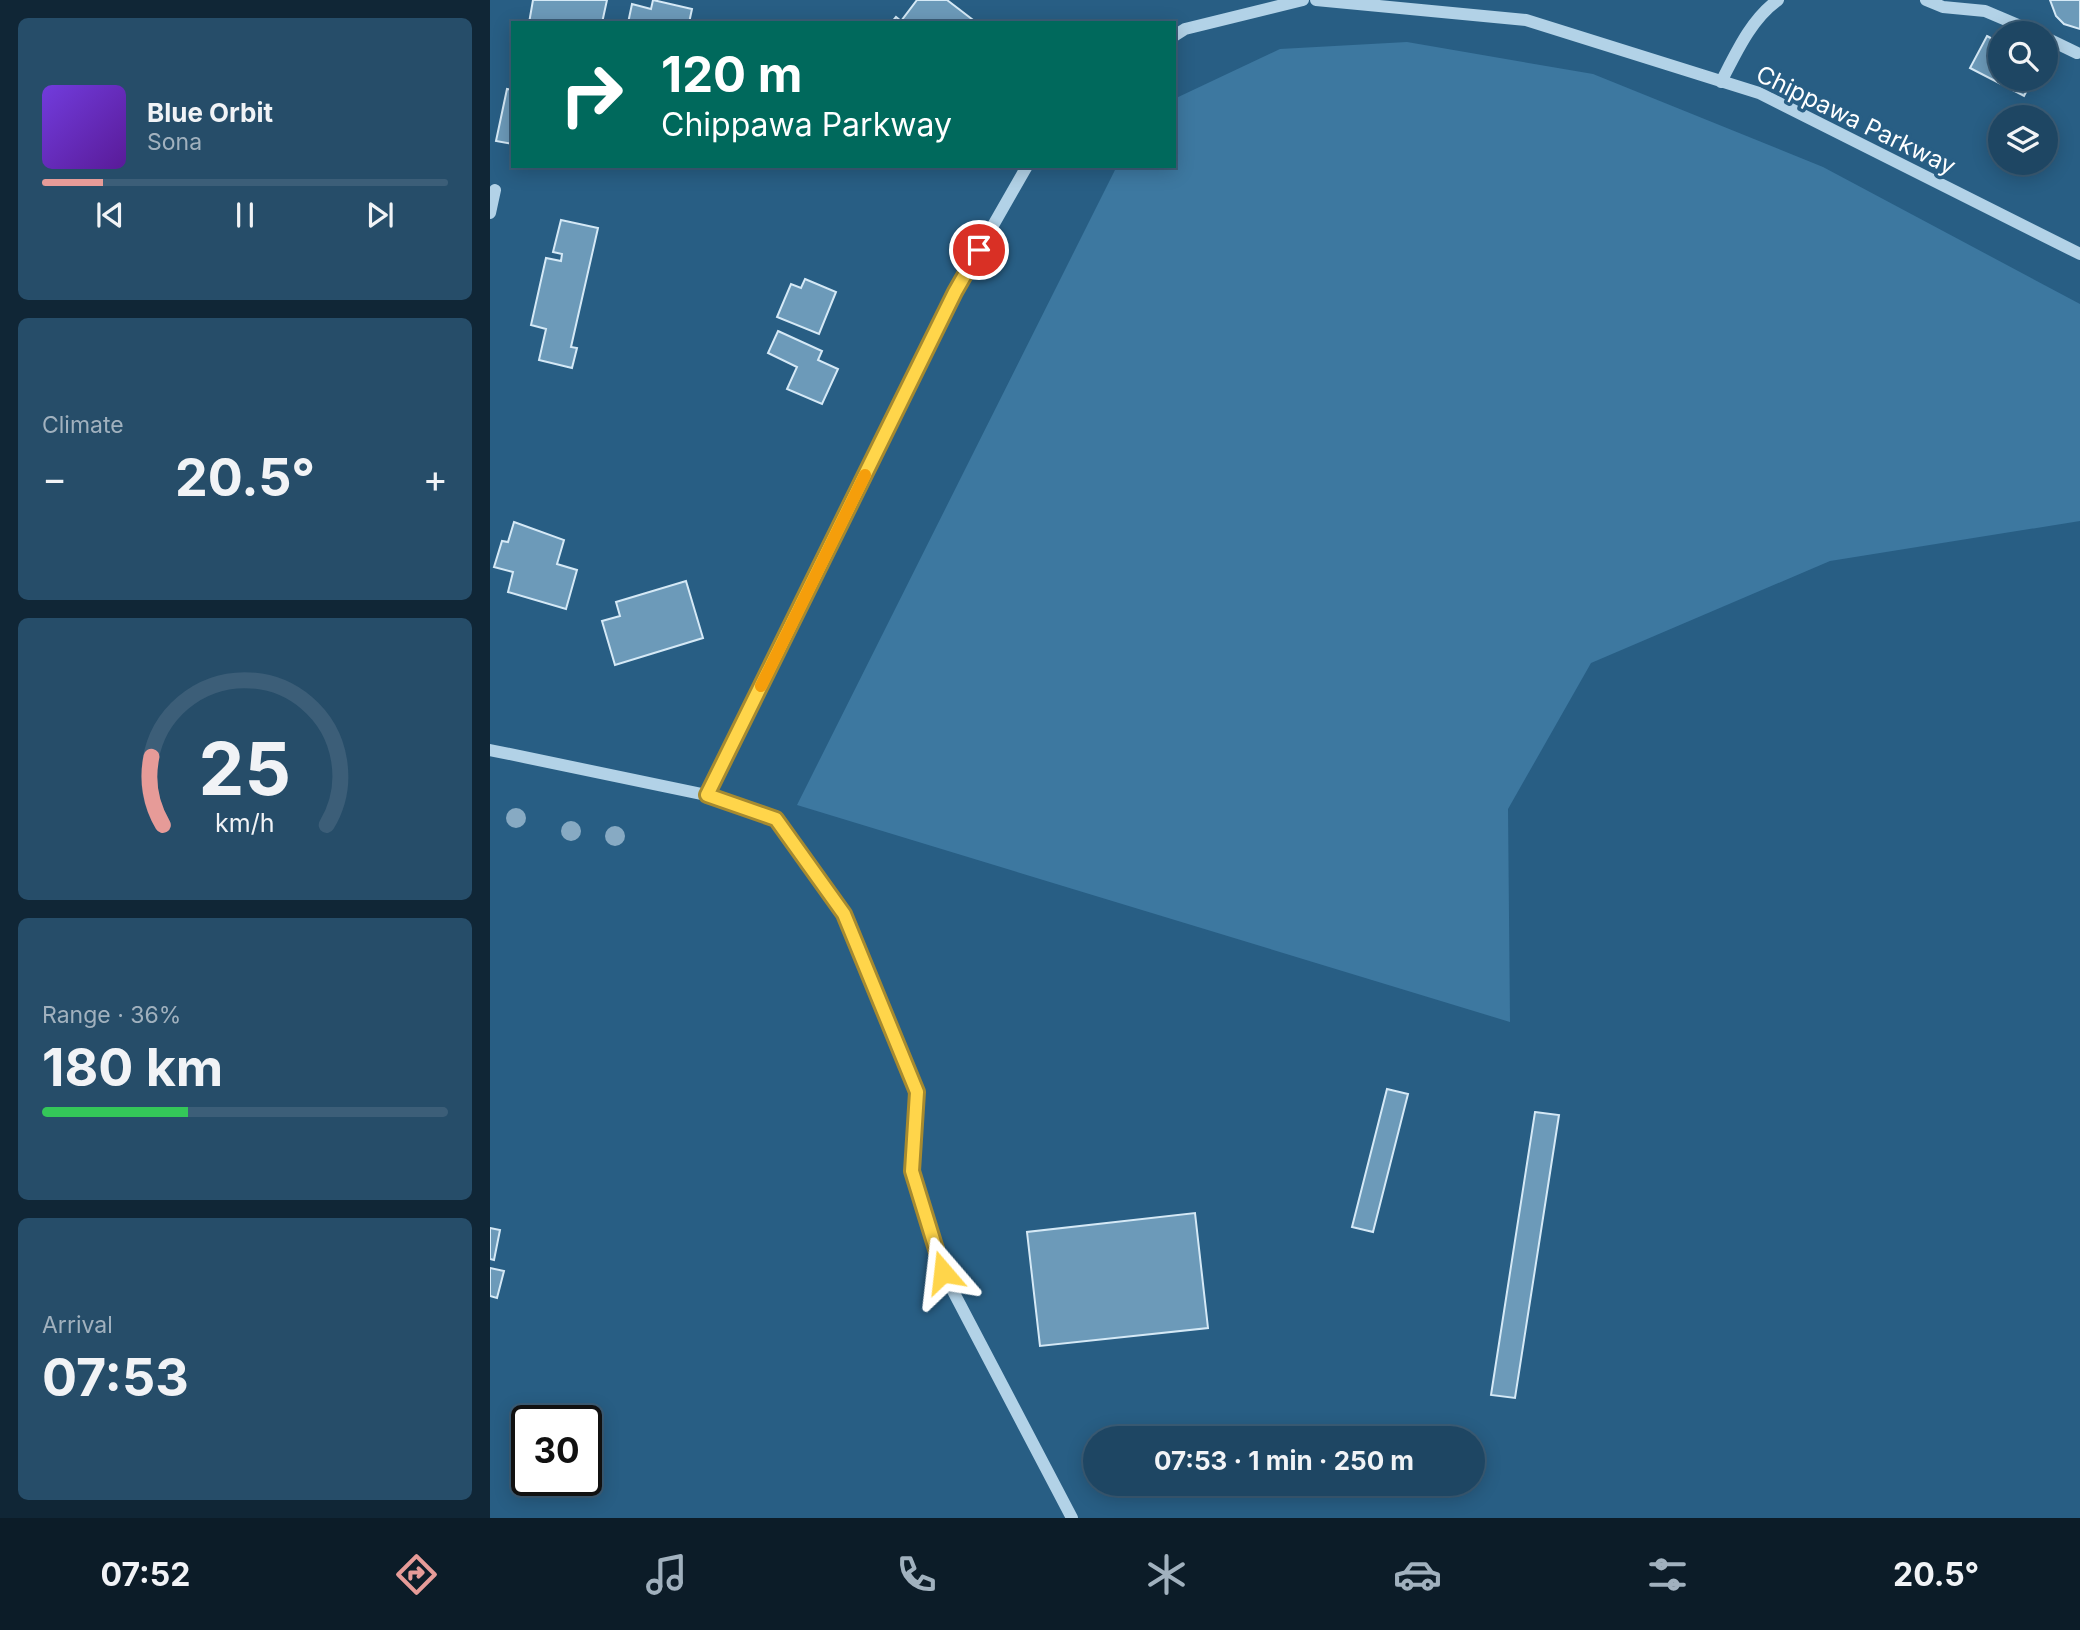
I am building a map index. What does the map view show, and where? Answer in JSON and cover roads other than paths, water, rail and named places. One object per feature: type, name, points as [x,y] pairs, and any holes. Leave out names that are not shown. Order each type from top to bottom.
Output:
[{"type":"street","points":[[1176,35],[1185,29],[1303,0]]},
{"type":"street","name":"Chippawa Parkway","points":[[1315,0],[1526,20],[1759,93],[2080,254]]},
{"type":"street","points":[[1721,82],[1751,28],[1778,0]]},
{"type":"street","points":[[1926,0],[1943,7],[1985,11],[2009,21]]},
{"type":"street","points":[[2058,43],[2077,52]]},
{"type":"street","points":[[707,795],[955,292],[1026,168]]},
{"type":"street","points":[[490,213],[495,190]]},
{"type":"street","points":[[490,750],[707,795],[776,819],[844,914],[917,1092],[912,1171],[943,1272],[1072,1518]]}]
